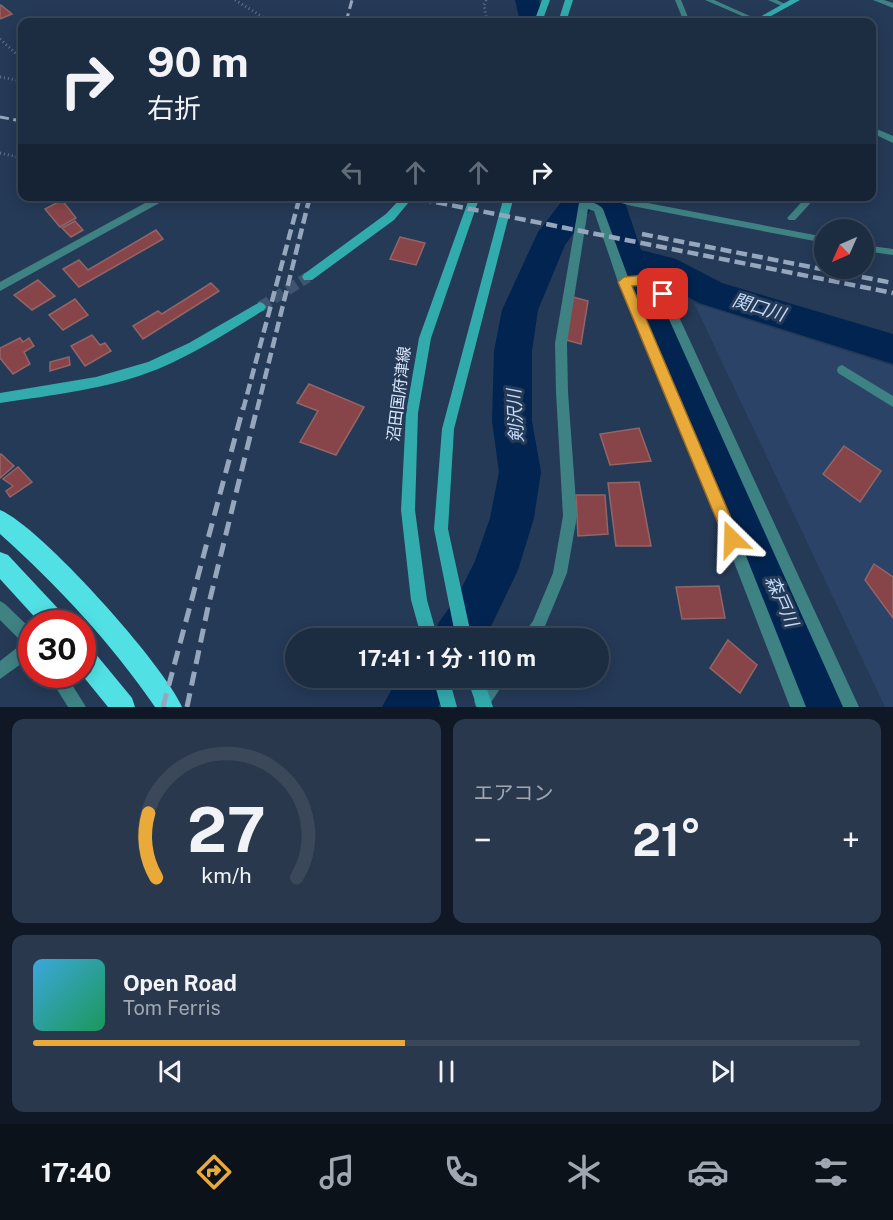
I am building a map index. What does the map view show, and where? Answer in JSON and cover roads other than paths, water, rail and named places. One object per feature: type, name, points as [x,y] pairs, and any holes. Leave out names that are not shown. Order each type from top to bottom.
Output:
[{"type":"highway","points":[[0,519],[28,543],[96,611],[170,707]]},
{"type":"highway","points":[[0,563],[44,610]]},
{"type":"highway","points":[[96,673],[123,707]]},
{"type":"main road","points":[[539,18],[546,0]]},
{"type":"main road","points":[[563,18],[569,0]]},
{"type":"main road","points":[[764,18],[796,0]]},
{"type":"main road","points":[[308,277],[390,217],[404,201]]},
{"type":"main road","name":"沼田国府津線","points":[[427,628],[419,600],[408,510],[412,414],[425,338],[473,201]]},
{"type":"main road","points":[[461,628],[441,529],[448,429],[508,201]]},
{"type":"main road","points":[[0,398],[77,386],[151,366],[192,347],[260,307]]},
{"type":"main road","points":[[444,688],[449,707]]},
{"type":"main road","points":[[478,688],[483,704]]},
{"type":"street","points":[[877,0],[893,6]]},
{"type":"street","points":[[876,134],[893,140]]},
{"type":"street","points":[[0,287],[158,201]]},
{"type":"street","points":[[536,628],[560,573],[570,516],[561,343],[581,201]]},
{"type":"street","points":[[583,201],[598,209],[624,282],[724,518],[798,707]]},
{"type":"street","points":[[624,282],[647,280],[663,294],[850,707]]},
{"type":"street","points":[[0,609],[18,629]]},
{"type":"street","points":[[0,671],[18,656]]},
{"type":"street","points":[[65,688],[78,707]]},
{"type":"street","points":[[483,704],[493,688]]},
{"type":"lane","points":[[678,0],[685,18]]},
{"type":"lane","points":[[708,0],[748,18]]},
{"type":"lane","points":[[771,0],[786,6]]},
{"type":"lane","points":[[624,201],[814,238]]},
{"type":"lane","points":[[792,218],[808,201]]},
{"type":"lane","points":[[874,250],[893,252]]},
{"type":"lane","points":[[842,370],[893,402]]},
{"type":"waterway","name":"森戸川","points":[[527,0],[531,18]]},
{"type":"waterway","name":"剣沢川","points":[[464,628],[474,614],[495,570],[512,518],[520,472],[512,421],[513,351],[520,310],[550,241],[580,201]]},
{"type":"waterway","name":"森戸川","points":[[609,201],[627,259]]},
{"type":"waterway","name":"関口川","points":[[627,259],[664,268],[711,293],[893,349]]},
{"type":"waterway","name":"森戸川","points":[[627,259],[830,707]]},
{"type":"waterway","name":"剣沢川","points":[[408,707],[421,688]]},
{"type":"tunnel","points":[[260,307],[308,277]]},
{"type":"railway","points":[[347,18],[352,0]]},
{"type":"railway","points":[[0,117],[18,120]]},
{"type":"railway","points":[[243,410],[299,201]]},
{"type":"railway","points":[[257,410],[309,201]]},
{"type":"railway","points":[[430,201],[893,293]]},
{"type":"railway","points":[[642,234],[893,283]]},
{"type":"railway","points":[[163,707],[243,408]]},
{"type":"railway","points":[[187,707],[208,607],[257,408]]}]
